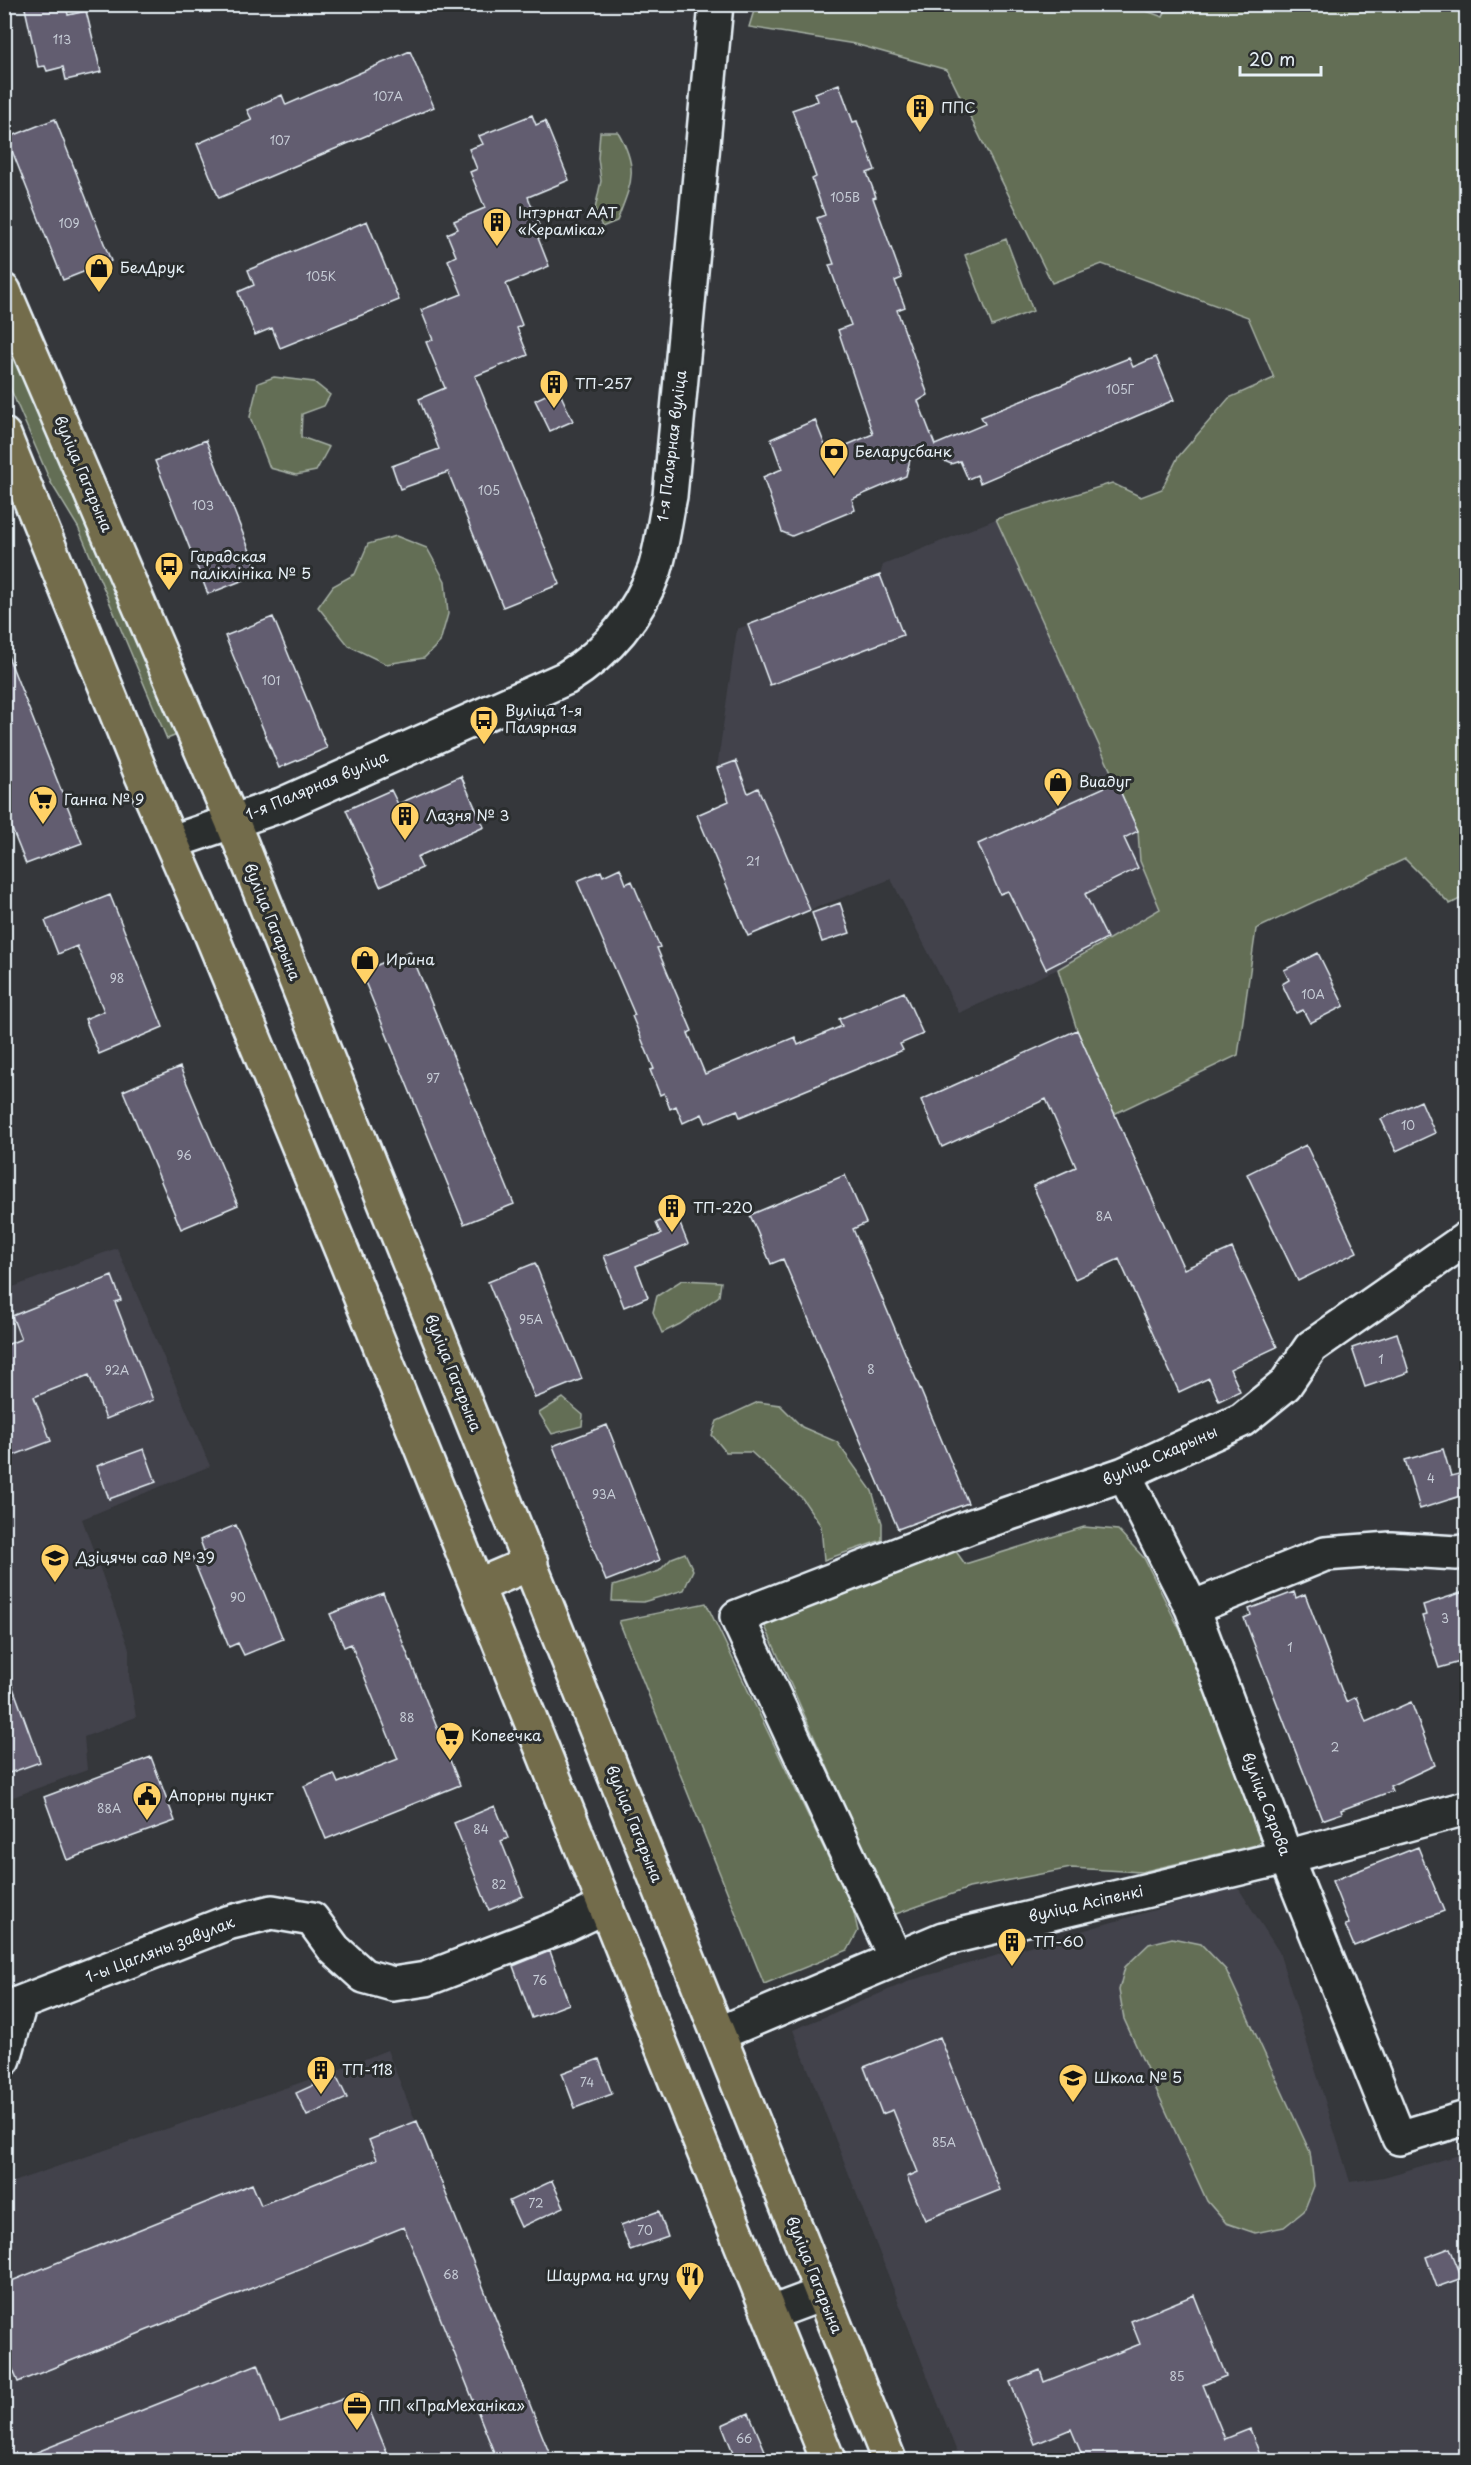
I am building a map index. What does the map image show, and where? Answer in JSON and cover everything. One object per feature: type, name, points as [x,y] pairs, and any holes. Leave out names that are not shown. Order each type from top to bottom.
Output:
[{"type":"main road","name":"вуліца Гагарына","points":[[4,291],[232,821],[889,2460]]},
{"type":"main road","points":[[4,435],[134,756],[172,842],[346,1262],[447,1518],[477,1586],[771,2313],[828,2460]]},
{"type":"main road","points":[[477,1586],[531,1563]]},
{"type":"street","name":"1-я Палярная вуліца","points":[[172,842],[281,805],[566,678],[593,661],[629,621],[655,569],[670,496],[716,4]]},
{"type":"street","name":"вуліца Скарыны","points":[[895,1957],[737,1617],[969,1527],[1124,1474],[1242,1420],[1285,1385],[1311,1347],[1467,1239]]},
{"type":"street","name":"вуліца Сярова","points":[[1124,1474],[1192,1608],[1286,1857],[1399,2138],[1467,2118]]},
{"type":"street","points":[[1192,1608],[1325,1554],[1391,1549],[1457,1553],[1467,1551]]},
{"type":"street","name":"вуліца Асіпенкі","points":[[718,2034],[895,1957],[943,1939],[1286,1857],[1467,1808]]},
{"type":"street","name":"1-ы Цагляны завулак","points":[[4,2058],[12,1996],[227,1923],[272,1912],[312,1919],[334,1949],[364,1976],[393,1984],[426,1979],[566,1925],[606,1906]]},
{"type":"street","points":[[771,2313],[822,2294]]},
{"type":"shaded area","points":[[996,519],[1138,831],[1140,861],[1160,909],[1058,969],[959,1013],[891,879],[810,910],[758,789],[746,787],[736,761],[717,768],[737,629],[880,575],[883,565]]},
{"type":"shaded area","name":"Дзіцячы сад № 39","points":[[117,1248],[210,1466],[82,1519],[129,1649],[129,1676],[136,1717],[84,1737],[87,1770],[5,1800],[5,1290]]},
{"type":"shaded area","name":"Школа № 5","points":[[1237,1886],[1279,1952],[1350,2182],[1384,2177],[1466,2153],[1466,2460],[960,2460],[793,2030],[912,1980]]},
{"type":"shaded area","points":[[387,2050],[552,2460],[5,2460],[4,2185],[340,2069]]},
{"type":"green space","points":[[756,4],[1127,4],[1163,17],[1168,4],[1466,5],[1466,896],[1450,904],[1405,859],[1256,929],[1238,1055],[1114,1114],[1077,1030],[1058,969],[1160,909],[1140,861],[1138,831],[996,519],[1112,483],[1141,497],[1162,489],[1178,457],[1229,398],[1274,378],[1248,317],[1102,264],[1052,283],[947,70],[855,44],[749,27]]},
{"type":"green space","points":[[600,132],[618,132],[625,145],[631,167],[629,187],[617,221],[602,227],[595,209],[601,181],[598,158]]},
{"type":"green space","points":[[1006,239],[1033,311],[992,326],[965,255]]},
{"type":"green space","points":[[4,333],[177,735],[167,739],[78,527],[51,483],[5,376]]},
{"type":"green space","points":[[274,377],[314,382],[330,395],[324,406],[302,414],[301,437],[329,447],[316,471],[296,475],[270,468],[250,417],[258,383]]},
{"type":"green space","points":[[396,536],[427,548],[445,581],[448,614],[440,642],[424,658],[386,664],[349,646],[318,607],[333,586],[355,574],[368,544]]},
{"type":"green space","points":[[682,1280],[721,1282],[719,1296],[680,1324],[662,1333],[653,1312],[657,1296]]},
{"type":"green space","points":[[563,1398],[583,1415],[582,1426],[552,1434],[539,1413]]},
{"type":"green space","points":[[758,1402],[780,1405],[802,1427],[837,1442],[872,1491],[882,1523],[882,1540],[824,1560],[821,1526],[802,1498],[751,1452],[726,1452],[712,1435],[717,1421]]},
{"type":"green space","points":[[1084,1527],[1118,1530],[1144,1558],[1197,1664],[1264,1838],[1256,1845],[1141,1872],[1071,1868],[969,1888],[893,1915],[764,1624],[955,1550],[965,1564]]},
{"type":"green space","points":[[685,1553],[693,1570],[684,1590],[643,1602],[612,1601],[613,1586],[659,1571],[672,1558]]},
{"type":"green space","points":[[706,1603],[853,1909],[858,1931],[848,1950],[764,1984],[619,1621]]},
{"type":"green space","points":[[1172,1938],[1201,1944],[1226,1970],[1310,2152],[1314,2186],[1304,2211],[1284,2227],[1255,2233],[1226,2223],[1207,2201],[1124,2019],[1119,1990],[1125,1967],[1149,1944]]},
{"type":"building","points":[[24,4],[66,4],[68,15],[86,11],[101,72],[66,80],[63,67],[47,71],[45,66],[38,67]]},
{"type":"building","points":[[410,51],[434,107],[219,198],[197,144],[252,120],[247,110],[282,95],[286,105]]},
{"type":"building","points":[[839,84],[853,122],[857,121],[875,170],[867,173],[876,197],[873,198],[902,278],[895,281],[905,307],[897,310],[928,395],[918,401],[935,445],[985,424],[981,417],[1129,358],[1133,367],[1156,357],[1174,400],[980,483],[977,475],[968,479],[960,461],[951,464],[913,447],[906,476],[852,499],[855,510],[792,536],[782,532],[763,477],[782,469],[771,439],[815,420],[828,453],[873,434],[838,330],[851,325],[829,265],[834,264],[817,218],[825,215],[812,179],[816,177],[792,110],[818,101],[815,93]]},
{"type":"building","points":[[532,115],[536,125],[545,121],[569,180],[528,197],[543,236],[538,238],[549,266],[506,284],[522,325],[517,328],[528,355],[475,376],[560,584],[503,607],[448,472],[400,489],[392,466],[439,449],[419,399],[445,388],[426,342],[433,340],[421,310],[462,294],[448,260],[456,256],[447,234],[458,229],[454,221],[485,208],[470,172],[477,169],[469,149],[483,144],[479,136]]},
{"type":"building","points":[[55,119],[111,261],[63,280],[7,138]]},
{"type":"building","points":[[367,221],[399,300],[280,348],[272,328],[255,335],[238,292],[254,285],[248,270]]},
{"type":"building","name":"ТП-257","points":[[558,389],[573,421],[550,431],[535,400]]},
{"type":"building","points":[[206,440],[259,574],[208,594],[155,461]]},
{"type":"building","points":[[880,575],[903,635],[770,685],[748,625]]},
{"type":"building","points":[[273,617],[327,748],[279,768],[225,636]]},
{"type":"building","points":[[4,646],[82,843],[26,864],[4,809]]},
{"type":"building","points":[[736,761],[748,793],[758,788],[810,910],[748,936],[697,815],[729,801],[717,768]]},
{"type":"building","name":"Лазня № 3","points":[[461,776],[484,827],[417,857],[422,868],[380,886],[346,810],[391,790],[398,804]]},
{"type":"building","points":[[1116,782],[1138,831],[1124,838],[1138,868],[1085,894],[1107,938],[1046,969],[1008,891],[1000,894],[978,844]]},
{"type":"building","points":[[620,868],[626,884],[632,881],[660,947],[657,948],[692,1031],[688,1033],[705,1074],[795,1037],[798,1045],[842,1026],[839,1019],[904,992],[923,1034],[900,1044],[903,1050],[740,1117],[737,1110],[706,1123],[702,1114],[683,1123],[676,1106],[670,1109],[664,1093],[660,1095],[650,1070],[654,1069],[632,1016],[635,1015],[577,881],[601,871],[603,876]]},
{"type":"building","points":[[110,895],[163,1027],[99,1054],[85,1019],[104,1011],[77,946],[58,954],[45,921]]},
{"type":"building","points":[[840,903],[850,933],[822,942],[812,913]]},
{"type":"building","points":[[410,951],[514,1204],[464,1224],[361,972]]},
{"type":"building","points":[[1318,953],[1344,1006],[1310,1023],[1303,1010],[1296,1013],[1282,984],[1289,980],[1284,970]]},
{"type":"building","points":[[1077,1030],[1184,1269],[1232,1248],[1277,1347],[1230,1369],[1240,1391],[1219,1401],[1209,1378],[1179,1392],[1119,1259],[1075,1279],[1033,1186],[1076,1167],[1046,1099],[942,1147],[921,1100]]},
{"type":"building","points":[[180,1067],[238,1205],[181,1229],[123,1091]]},
{"type":"building","points":[[1421,1101],[1435,1133],[1396,1151],[1381,1119]]},
{"type":"building","points":[[1306,1145],[1357,1252],[1298,1281],[1247,1174]]},
{"type":"building","points":[[845,1175],[866,1223],[853,1229],[968,1503],[898,1529],[783,1259],[771,1264],[750,1215]]},
{"type":"building","points":[[676,1214],[688,1244],[636,1266],[648,1297],[624,1307],[604,1256],[661,1234],[656,1223]]},
{"type":"building","points":[[535,1263],[582,1379],[535,1398],[488,1282]]},
{"type":"building","points":[[112,1276],[121,1300],[115,1302],[153,1400],[106,1419],[89,1375],[34,1397],[51,1441],[4,1459],[4,1346],[21,1339],[12,1316]]},
{"type":"building","points":[[1397,1333],[1409,1372],[1365,1387],[1352,1348]]},
{"type":"building","points":[[607,1425],[660,1560],[606,1581],[553,1446]]},
{"type":"building","points":[[144,1449],[156,1482],[109,1499],[97,1466]]},
{"type":"building","points":[[1443,1449],[1451,1476],[1467,1472],[1467,1494],[1420,1509],[1405,1460]]},
{"type":"building","points":[[236,1525],[283,1639],[244,1655],[238,1643],[229,1647],[192,1557],[204,1551],[200,1540]]},
{"type":"building","points":[[1467,1591],[1467,1660],[1439,1668],[1422,1616],[1426,1615],[1423,1605]]},
{"type":"building","points":[[1294,1592],[1296,1598],[1305,1594],[1346,1702],[1356,1697],[1366,1722],[1411,1702],[1435,1765],[1390,1786],[1392,1791],[1341,1810],[1342,1813],[1322,1820],[1244,1618],[1251,1615],[1249,1609]]},
{"type":"building","points":[[383,1593],[460,1785],[326,1839],[304,1786],[334,1774],[338,1783],[398,1759],[351,1644],[344,1647],[330,1614]]},
{"type":"building","points":[[7,1671],[40,1762],[4,1775],[4,1672]]},
{"type":"building","points":[[151,1757],[175,1821],[67,1860],[44,1797]]},
{"type":"building","points":[[495,1806],[508,1838],[501,1841],[523,1896],[489,1910],[454,1823]]},
{"type":"building","points":[[1418,1847],[1444,1911],[1354,1946],[1345,1925],[1349,1924],[1332,1881]]},
{"type":"building","points":[[550,1951],[569,2004],[532,2018],[513,1966]]},
{"type":"building","points":[[940,2037],[1000,2190],[925,2220],[907,2177],[918,2172],[893,2110],[882,2114],[864,2067]]},
{"type":"building","points":[[599,2059],[612,2094],[575,2108],[562,2073]]},
{"type":"building","name":"ТП-118","points":[[336,2075],[347,2098],[307,2116],[296,2093]]},
{"type":"building","points":[[417,2121],[552,2460],[497,2460],[404,2227],[18,2382],[4,2348],[4,2284],[252,2184],[261,2205],[377,2159],[369,2140]]},
{"type":"building","points":[[552,2181],[564,2207],[521,2227],[509,2201]]},
{"type":"building","points":[[659,2211],[668,2237],[630,2250],[621,2225]]},
{"type":"building","points":[[1450,2248],[1462,2278],[1437,2287],[1426,2257]]},
{"type":"building","points":[[1194,2295],[1226,2376],[1203,2385],[1225,2439],[1250,2429],[1262,2460],[1084,2460],[1071,2429],[1035,2444],[1010,2382],[1040,2370],[1044,2382],[1140,2344],[1131,2321]]},
{"type":"building","points":[[258,2364],[280,2422],[362,2392],[390,2460],[17,2460]]},
{"type":"building","points":[[749,2413],[766,2453],[748,2460],[736,2460],[722,2425]]},
{"type":"place","name":"ППС","points":[[920,134]]},
{"type":"place","name":"Інтэрнат ААТ «Кераміка»","points":[[497,248]]},
{"type":"place","name":"БелДрук","points":[[99,294]]},
{"type":"place","name":"ТП-257","points":[[554,410]]},
{"type":"place","name":"Беларусбанк","points":[[834,478]]},
{"type":"place","name":"Гарадская паліклініка № 5","points":[[169,592]]},
{"type":"place","name":"Вуліца 1-я Палярная","points":[[484,746]]},
{"type":"place","name":"Виадуг","points":[[1058,808]]},
{"type":"place","name":"Ганна № 9","points":[[43,826]]},
{"type":"place","name":"Лазня № 3","points":[[405,842]]},
{"type":"place","name":"Ирина","points":[[365,986]]},
{"type":"place","name":"ТП-220","points":[[672,1234]]},
{"type":"place","name":"Дзіцячы сад № 39","points":[[55,1584]]},
{"type":"place","name":"Копеечка","points":[[450,1762]]},
{"type":"place","name":"Апорны пункт","points":[[147,1822]]},
{"type":"place","name":"ТП-60","points":[[1012,1968]]},
{"type":"place","name":"ТП-118","points":[[321,2096]]},
{"type":"place","name":"Школа № 5","points":[[1073,2104]]},
{"type":"place","name":"Шаурма на углу","points":[[690,2302]]},
{"type":"place","name":"ПП «ПраМеханіка»","points":[[357,2432]]}]
